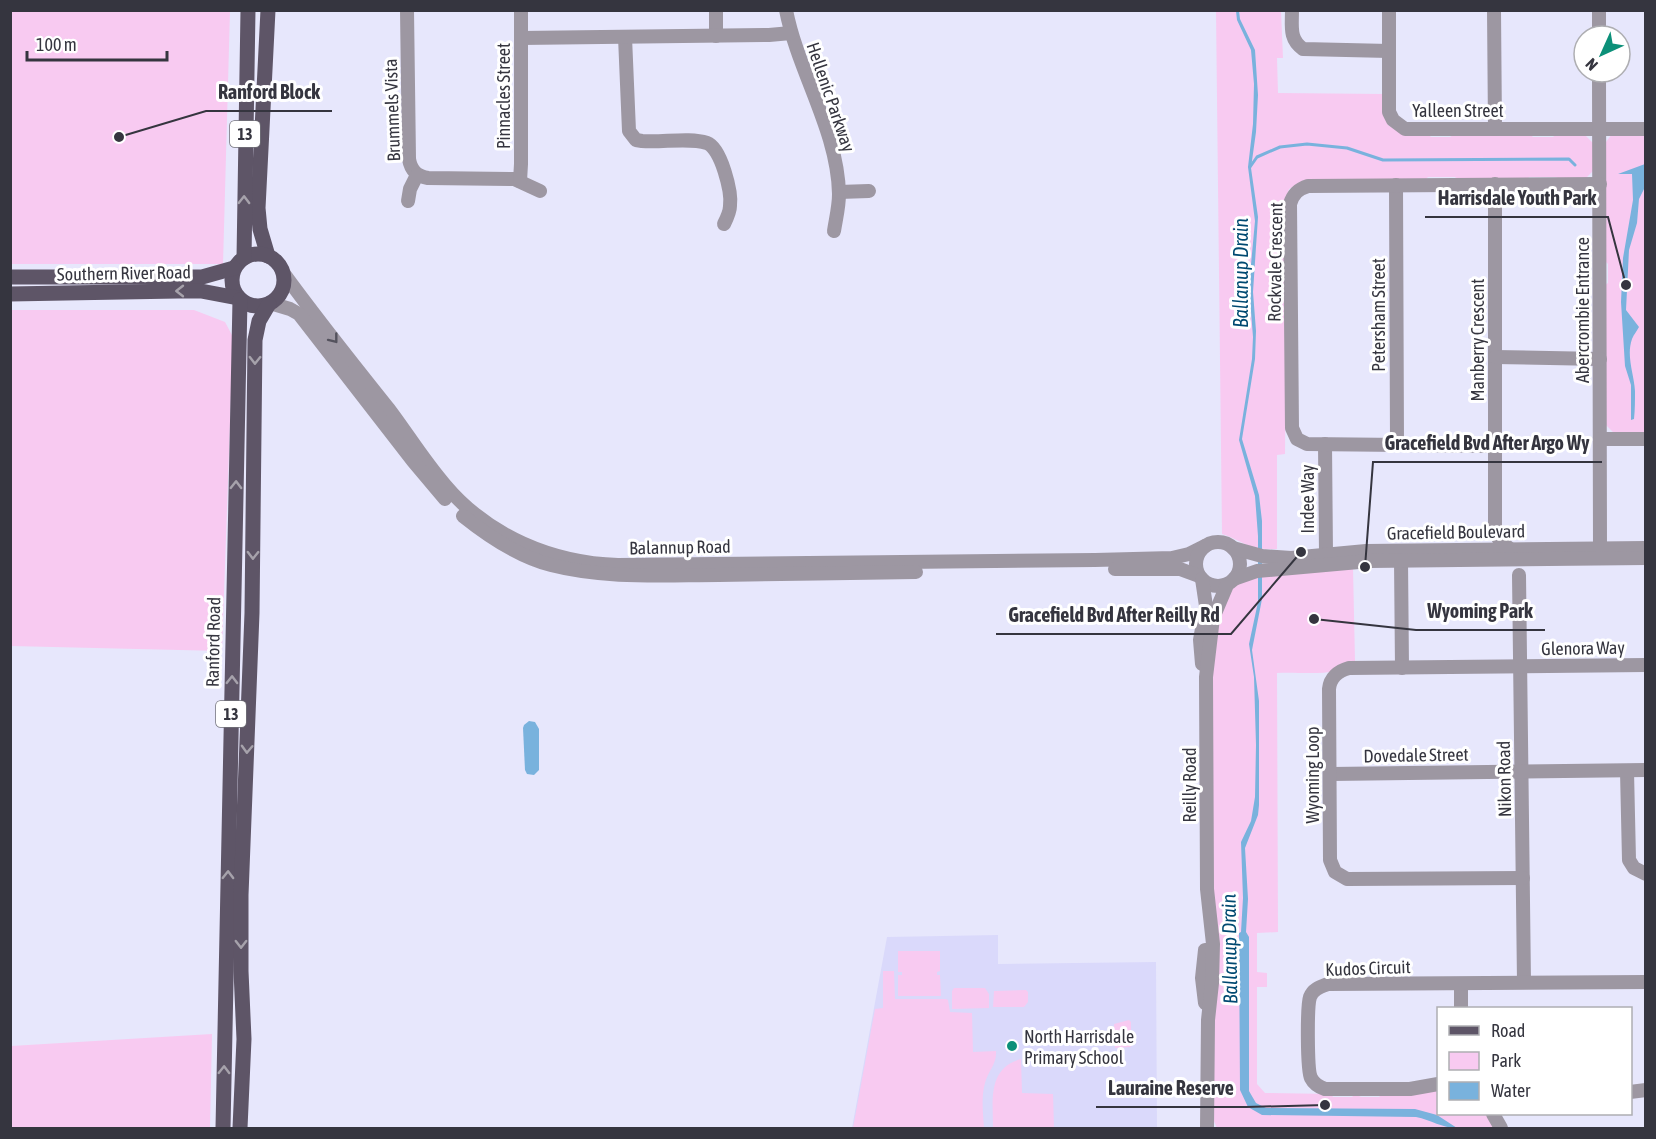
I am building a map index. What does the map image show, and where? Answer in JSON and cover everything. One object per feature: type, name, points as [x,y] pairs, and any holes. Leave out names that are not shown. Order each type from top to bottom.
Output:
[{"type":"main road","name":"13","points":[[239,299],[231,282],[239,263],[248,10]]},
{"type":"main road","name":"13","points":[[268,10],[258,208],[260,229],[268,256],[279,265],[282,271],[283,288],[270,304]]},
{"type":"main road","points":[[239,263],[256,254],[268,256]]},
{"type":"main road","name":"Southern River Road","points":[[10,277],[202,277],[239,263]]},
{"type":"main road","name":"Southern River Road","points":[[10,294],[190,291],[239,299]]},
{"type":"main road","points":[[239,299],[254,306],[270,304]]},
{"type":"main road","name":"Ranford Road","points":[[223,1128],[239,299]]},
{"type":"main road","name":"Ranford Road","points":[[240,1128],[244,1039],[241,895],[252,613],[255,340],[259,321],[270,304]]},
{"type":"street","name":"Brummels Vista","points":[[408,10],[410,166],[417,175],[428,178],[514,179],[520,181]]},
{"type":"street","name":"Pinnacles Street","points":[[520,181],[521,10]]},
{"type":"street","points":[[716,10],[716,36]]},
{"type":"street","name":"Hellenic Parkway","points":[[786,10],[791,33],[834,157],[839,192],[834,231]]},
{"type":"street","points":[[1292,10],[1292,37],[1303,50],[1389,51]]},
{"type":"street","name":"Yalleen Street","points":[[1389,10],[1389,112],[1399,126],[1405,129],[1646,129]]},
{"type":"street","points":[[1494,10],[1495,129]]},
{"type":"street","points":[[521,38],[791,33]]},
{"type":"street","points":[[626,37],[629,131],[636,140],[699,142],[711,145],[715,149],[728,181],[731,204],[724,224]]},
{"type":"street","name":"Abercrombie Entrance","points":[[1599,84],[1600,549]]},
{"type":"street","points":[[408,201],[410,189],[417,175]]},
{"type":"street","points":[[520,181],[540,191]]},
{"type":"street","name":"Manberry Crescent","points":[[1495,184],[1495,532]]},
{"type":"street","name":"Rockvale Crescent","points":[[1495,446],[1325,444],[1302,442],[1296,437],[1293,430],[1290,204],[1297,191],[1308,186],[1600,184]]},
{"type":"street","name":"Petersham Street","points":[[1396,185],[1397,444]]},
{"type":"street","points":[[839,192],[869,191]]},
{"type":"street","name":"Balannup Road","points":[[282,271],[446,487],[477,516],[514,539],[546,553],[608,565],[673,570],[1150,568],[1180,569],[1200,578]]},
{"type":"street","name":"Balannup Road","points":[[270,304],[285,307],[299,314],[433,485],[457,510],[479,529],[528,557],[549,565],[593,573],[1151,558],[1183,556],[1204,546]]},
{"type":"street","points":[[1495,357],[1600,359]]},
{"type":"street","points":[[1600,439],[1646,439]]},
{"type":"street","name":"Indee Way","points":[[1325,444],[1326,555]]},
{"type":"street","points":[[1480,549],[1495,532],[1520,575],[1530,560]]},
{"type":"street","points":[[1219,542],[1226,543],[1233,548],[1239,557],[1240,570],[1231,582],[1215,586],[1200,578],[1195,562],[1204,546],[1219,542]]},
{"type":"street","name":"Gracefield Boulevard","points":[[1233,548],[1268,557],[1291,558],[1366,551],[1480,549],[1530,560],[1646,558]]},
{"type":"street","name":"Gracefield Boulevard","points":[[1231,582],[1257,571],[1401,560],[1646,548]]},
{"type":"street","points":[[1401,560],[1402,668]]},
{"type":"street","name":"Nikon Road","points":[[1520,575],[1524,982]]},
{"type":"street","name":"Reilly Road","points":[[1200,578],[1205,610],[1199,644],[1200,658],[1206,677]]},
{"type":"street","name":"Reilly Road","points":[[1207,1128],[1208,1020],[1202,976],[1208,892],[1206,677],[1213,618],[1231,582]]},
{"type":"street","name":"Glenora Way","points":[[1520,667],[1646,665]]},
{"type":"street","name":"Wyoming Loop","points":[[1520,667],[1349,668],[1340,671],[1329,689],[1330,860],[1331,867],[1339,876],[1347,879],[1523,878]]},
{"type":"street","name":"Dovedale Street","points":[[1331,774],[1646,770]]},
{"type":"street","points":[[1627,771],[1629,860],[1634,868],[1646,874]]},
{"type":"street","name":"Kudos Circuit","points":[[1437,1084],[1410,1089],[1319,1087],[1312,1081],[1309,1073],[1310,997],[1316,988],[1328,984],[1646,982]]},
{"type":"street","points":[[1461,984],[1461,1007]]},
{"type":"shaded area","name":"North Harrisdale Primary School","points":[[998,935],[998,964],[1156,962],[1157,1128],[852,1128],[887,937]]},
{"type":"green space","points":[[11,11],[230,11],[223,264],[11,264]]},
{"type":"green space","points":[[1216,11],[1281,11],[1283,58],[1277,58],[1278,93],[1384,94],[1388,125],[1403,134],[1428,134],[1431,137],[1450,137],[1455,134],[1530,134],[1533,137],[1553,137],[1556,134],[1585,135],[1595,145],[1593,171],[1585,179],[1561,181],[1556,177],[1529,177],[1526,181],[1459,181],[1455,177],[1428,177],[1424,181],[1304,180],[1289,189],[1287,196],[1285,454],[1277,455],[1277,549],[1253,547],[1222,534]]},
{"type":"green space","points":[[1645,133],[1646,432],[1640,435],[1615,434],[1605,424],[1604,286],[1608,283],[1608,264],[1604,260],[1606,142],[1612,134]]},
{"type":"green space","points":[[11,310],[194,310],[225,322],[233,337],[222,651],[11,646]]},
{"type":"green space","points":[[1353,568],[1355,661],[1347,667],[1328,672],[1277,673],[1278,932],[1257,933],[1257,972],[1267,973],[1267,987],[1257,987],[1257,1084],[1265,1093],[1331,1094],[1333,1097],[1352,1097],[1355,1094],[1361,1097],[1379,1097],[1383,1093],[1437,1089],[1437,1115],[1487,1115],[1495,1128],[1217,1128],[1213,1119],[1213,636],[1231,588],[1248,576]]},
{"type":"green space","points":[[898,951],[940,951],[940,971],[937,975],[940,975],[941,996],[898,996],[898,975],[902,975],[902,972],[898,972]]},
{"type":"green space","points":[[883,971],[894,971],[895,999],[946,999],[950,1012],[972,1013],[973,1052],[996,1051],[995,1060],[984,1088],[984,1127],[853,1128],[875,1009],[883,1008]]},
{"type":"green space","points":[[954,988],[985,988],[989,994],[989,1008],[952,1009]]},
{"type":"green space","points":[[1026,990],[1028,1002],[1024,1007],[993,1007],[994,991]]},
{"type":"green space","points":[[1129,1020],[1131,1022],[1131,1047],[1115,1048],[1114,1024]]},
{"type":"green space","points":[[212,1034],[210,1128],[11,1128],[11,1046]]},
{"type":"green space","points":[[1021,1059],[1022,1093],[1053,1094],[1054,1128],[993,1128],[993,1097],[997,1078],[1010,1063]]},
{"type":"water","points":[[1236,11],[1239,11],[1240,19],[1255,50],[1258,95],[1251,168],[1258,217],[1253,292],[1256,331],[1255,359],[1242,439],[1259,495],[1262,521],[1262,599],[1252,650],[1259,701],[1259,805],[1258,815],[1245,848],[1248,899],[1246,932],[1249,937],[1249,1091],[1256,1103],[1266,1108],[1415,1109],[1437,1115],[1457,1128],[1446,1127],[1416,1117],[1262,1115],[1248,1107],[1240,1090],[1239,933],[1241,932],[1243,898],[1241,842],[1251,821],[1255,797],[1254,677],[1249,644],[1258,602],[1258,536],[1255,496],[1239,440],[1252,359],[1253,337],[1249,286],[1255,221],[1248,167],[1253,124],[1254,84],[1251,50],[1237,20]]},
{"type":"water","points":[[1645,164],[1645,187],[1639,199],[1637,223],[1629,250],[1626,310],[1639,327],[1630,345],[1635,391],[1634,419],[1631,420],[1631,385],[1625,366],[1621,302],[1623,258],[1633,200],[1632,174],[1618,174]]},
{"type":"water","points":[[529,721],[535,722],[539,729],[539,770],[534,775],[527,774],[525,770],[523,728]]},
{"type":"waterway","points":[[1250,167],[1257,157],[1280,147],[1307,144],[1347,148],[1383,160],[1569,159],[1575,165]]},
{"type":"place","name":"Ranford Block","points":[[119,137]]},
{"type":"place","name":"Harrisdale Youth Park","points":[[1626,285]]},
{"type":"place","name":"Gracefield Bvd After Reilly Rd","points":[[1301,552]]},
{"type":"place","name":"Gracefield Bvd After Argo Wy","points":[[1365,567]]},
{"type":"place","name":"Wyoming Park","points":[[1314,619]]},
{"type":"place","name":"North Harrisdale Primary School","points":[[1012,1046]]},
{"type":"place","name":"Lauraine Reserve","points":[[1325,1105]]},
{"type":"water label","name":"Ballanup Drain","points":[[1240,273]]},
{"type":"water label","name":"Ballanup Drain","points":[[1229,949]]}]
